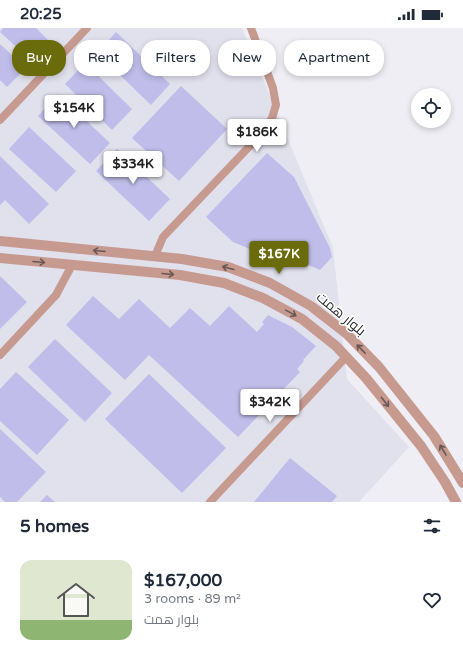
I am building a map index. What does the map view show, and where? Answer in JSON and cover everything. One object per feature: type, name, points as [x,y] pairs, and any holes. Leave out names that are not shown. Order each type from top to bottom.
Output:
[{"type":"street","points":[[0,120],[87,28]]},
{"type":"street","points":[[155,256],[163,237],[265,130],[272,118],[276,105],[273,88],[251,28]]},
{"type":"street","name":"بلوار همت","points":[[0,242],[182,258],[228,268],[270,283],[311,306],[347,334],[379,367],[434,436],[463,483]]},
{"type":"street","name":"بلوار همت","points":[[0,258],[180,275],[224,284],[263,298],[302,320],[336,346],[366,378],[421,446],[445,482],[456,502]]},
{"type":"street","points":[[0,355],[56,295],[72,265]]},
{"type":"street","points":[[210,502],[346,357]]},
{"type":"shaded area","points":[[0,28],[242,28],[247,40],[218,40],[218,76],[262,76],[333,248],[347,379],[409,447],[359,502],[0,502]]},
{"type":"building","points":[[3,28],[36,28],[48,40],[12,40],[12,43],[0,32]]},
{"type":"building","points":[[116,32],[124,40],[109,40]]},
{"type":"building","points":[[0,44],[12,55],[12,76],[18,76],[7,87],[0,80]]},
{"type":"building","points":[[133,48],[141,56],[141,76],[162,76],[170,84],[151,105],[121,76],[133,76]]},
{"type":"building","points":[[74,75],[74,76],[98,76],[132,109],[112,130],[65,84]]},
{"type":"building","points":[[181,86],[227,129],[179,181],[132,138]]},
{"type":"building","points":[[58,94],[110,143],[90,164],[38,116]]},
{"type":"building","points":[[29,127],[76,171],[56,192],[9,149]]},
{"type":"building","points":[[117,149],[170,199],[149,221],[96,171]]},
{"type":"building","points":[[267,153],[294,177],[330,248],[332,257],[320,270],[297,260],[291,266],[233,242],[206,217]]},
{"type":"building","points":[[0,156],[49,204],[29,224],[5,200],[0,205]]},
{"type":"building","points":[[0,276],[27,302],[0,329]]},
{"type":"building","points":[[93,296],[119,319],[139,299],[170,328],[190,308],[210,326],[229,306],[257,332],[264,324],[262,322],[268,315],[292,327],[316,346],[297,369],[300,372],[238,437],[149,355],[125,380],[66,325]]},
{"type":"building","points":[[55,339],[112,393],[85,422],[28,367]]},
{"type":"building","points":[[16,372],[69,420],[37,455],[0,421],[0,389]]},
{"type":"building","points":[[149,374],[226,448],[182,493],[105,419]]},
{"type":"building","points":[[0,429],[46,472],[17,502],[5,502],[0,497]]},
{"type":"building","points":[[290,458],[337,496],[332,502],[254,502]]},
{"type":"building","points":[[47,495],[55,502],[40,502]]}]
